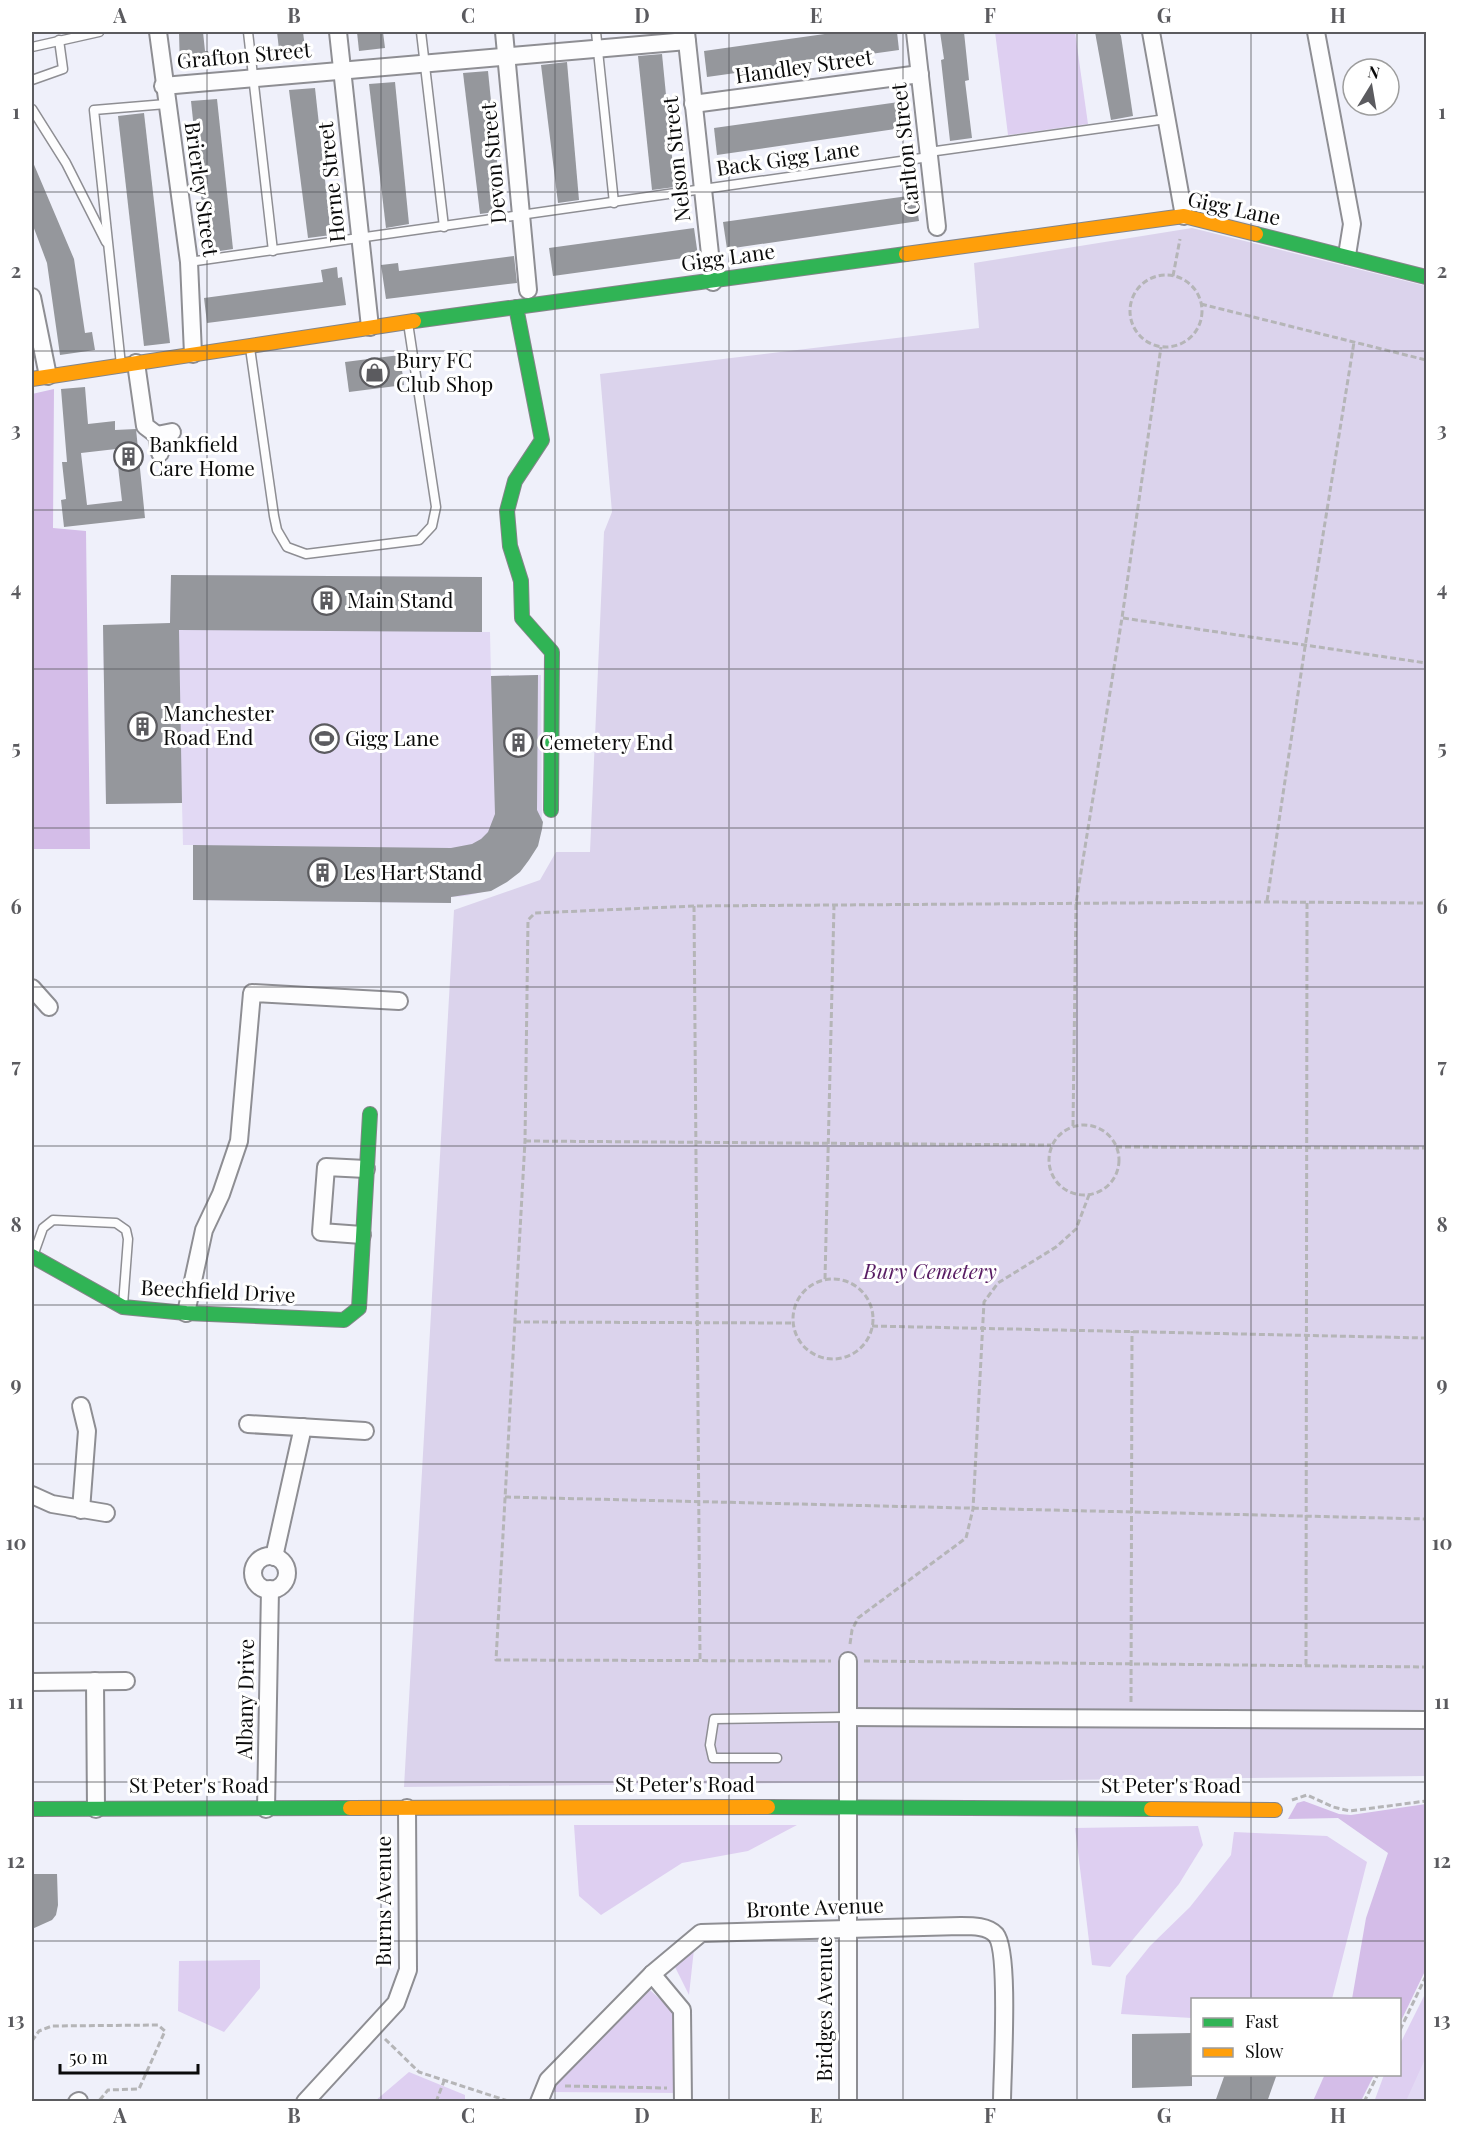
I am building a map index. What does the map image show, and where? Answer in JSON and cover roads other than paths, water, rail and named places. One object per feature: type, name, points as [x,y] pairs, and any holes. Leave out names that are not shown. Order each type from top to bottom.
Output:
[{"type":"street","name":"Brierley Street","points":[[158,32],[163,86],[189,262],[193,354]]},
{"type":"street","name":"Horne Street","points":[[338,32],[370,327]]},
{"type":"street","name":"Devon Street","points":[[504,32],[528,290]]},
{"type":"street","name":"Carlton Street","points":[[915,32],[937,227]]},
{"type":"street","points":[[1152,32],[1184,216]]},
{"type":"street","points":[[1316,32],[1352,224],[1347,255]]},
{"type":"street","name":"Grafton Street","points":[[163,86],[598,49],[686,36]]},
{"type":"street","name":"Nelson Street","points":[[686,36],[712,282]]},
{"type":"street","name":"Handley Street","points":[[693,104],[920,74]]},
{"type":"street","name":"Gigg Lane","points":[[40,378],[370,327],[1184,216],[1347,255],[1426,277]]},
{"type":"street","points":[[32,297],[40,378]]},
{"type":"street","points":[[516,307],[542,440],[515,481],[507,511],[510,546],[521,581],[522,618],[552,652],[550,810]]},
{"type":"street","points":[[128,364],[145,426],[165,433],[160,453]]},
{"type":"street","points":[[32,988],[49,1007]]},
{"type":"street","points":[[186,1313],[204,1230],[221,1194],[239,1141],[252,993],[399,1001]]},
{"type":"street","points":[[366,1169],[326,1167],[321,1232],[362,1235],[370,1114]]},
{"type":"street","name":"Beechfield Drive","points":[[32,1256],[123,1307],[186,1313],[344,1320],[359,1308],[362,1235]]},
{"type":"street","points":[[81,1406],[87,1431],[81,1510]]},
{"type":"street","points":[[248,1424],[365,1431]]},
{"type":"street","points":[[274,1557],[303,1427]]},
{"type":"street","points":[[32,1495],[52,1504],[106,1513]]},
{"type":"street","points":[[274,1557],[285,1565],[287,1575],[282,1585],[270,1589],[258,1584],[253,1574],[261,1559],[274,1557]]},
{"type":"street","name":"Albany Drive","points":[[266,1809],[270,1589]]},
{"type":"street","name":"Bridges Avenue","points":[[848,1661],[846,1807],[848,2102]]},
{"type":"street","points":[[95,1681],[96,1809]]},
{"type":"street","points":[[32,1682],[126,1681]]},
{"type":"street","points":[[847,1717],[1131,1716],[1426,1720]]},
{"type":"street","name":"St Peter's Road","points":[[32,1809],[846,1807],[1275,1809]]},
{"type":"street","name":"Burns Avenue","points":[[305,2102],[396,2003],[408,1970],[407,1808]]},
{"type":"street","name":"Bronte Avenue","points":[[542,2094],[548,2080],[652,1974],[701,1933],[962,1926],[980,1927],[995,1934],[1001,1951],[1002,2102]]},
{"type":"street","points":[[652,1974],[682,2010],[683,2095]]},
{"type":"lane","points":[[32,47],[99,32]]},
{"type":"lane","points":[[248,32],[273,251]]},
{"type":"lane","points":[[421,32],[444,227]]},
{"type":"lane","points":[[596,32],[614,204]]},
{"type":"lane","points":[[32,80],[63,69],[59,40]]},
{"type":"lane","points":[[128,364],[108,247],[94,110],[166,104]]},
{"type":"lane","points":[[32,109],[66,163],[108,247]]},
{"type":"lane","name":"Back Gigg Lane","points":[[189,262],[614,204],[1166,119]]},
{"type":"lane","points":[[250,345],[274,516],[277,530],[287,547],[306,554],[419,540],[432,526],[436,507],[407,322]]},
{"type":"lane","points":[[32,1256],[43,1228],[53,1220],[116,1223],[126,1230],[128,1239],[123,1307]]},
{"type":"lane","points":[[777,1758],[713,1758],[710,1745],[714,1719],[847,1717]]},
{"type":"place","name":"Bury FC Club Shop","points":[[375,373]]},
{"type":"place","name":"Bankfield Care Home","points":[[128,457]]},
{"type":"place","name":"Main Stand","points":[[326,601]]},
{"type":"place","name":"Manchester Road End","points":[[142,726]]},
{"type":"place","name":"Gigg Lane","points":[[324,739]]},
{"type":"place","name":"Cemetery End","points":[[518,743]]},
{"type":"place","name":"Les Hart Stand","points":[[322,873]]},
{"type":"park label","name":"Bury Cemetery","points":[[930,1272]]}]
